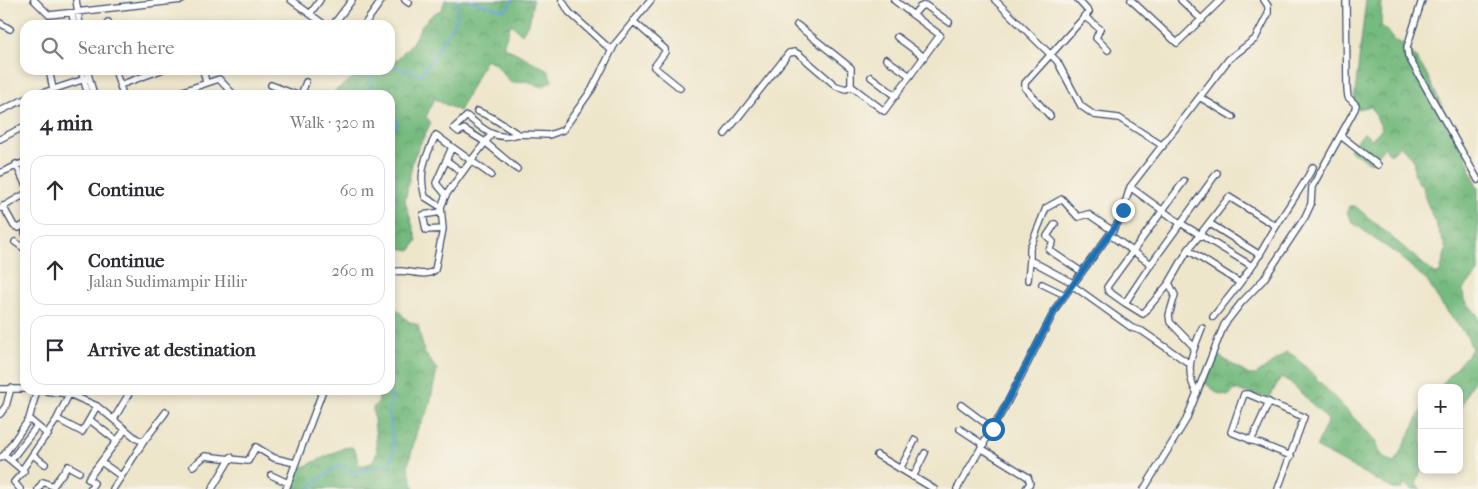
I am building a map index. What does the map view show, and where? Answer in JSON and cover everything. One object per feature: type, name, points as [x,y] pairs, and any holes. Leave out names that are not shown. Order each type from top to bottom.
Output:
[{"type":"street","points":[[34,0],[49,15],[145,2],[182,0]]},
{"type":"street","points":[[74,20],[76,0]]},
{"type":"street","points":[[291,0],[318,20]]},
{"type":"street","points":[[310,14],[320,0]]},
{"type":"street","points":[[337,20],[352,0]]},
{"type":"street","points":[[368,20],[382,0]]},
{"type":"street","points":[[562,0],[569,12],[611,50]]},
{"type":"street","points":[[517,169],[485,142],[463,129],[458,132],[454,126],[467,116],[491,135],[549,135],[565,129],[592,89],[611,50],[651,0]]},
{"type":"street","points":[[851,86],[884,111],[940,36],[894,0]]},
{"type":"street","points":[[995,0],[1057,61],[1081,106],[1094,115],[1119,118],[1163,146]]},
{"type":"street","points":[[1050,116],[1025,86],[1050,54],[1089,11],[1078,0]]},
{"type":"street","points":[[1131,0],[1174,42],[1180,42],[1221,0]]},
{"type":"street","points":[[1181,0],[1202,20]]},
{"type":"street","points":[[957,489],[993,429],[1057,306],[1120,220],[1130,187],[1236,52],[1255,38],[1268,14],[1268,6],[1264,0]]},
{"type":"street","points":[[1144,489],[1186,420],[1224,325],[1241,303],[1264,279],[1305,217],[1311,204],[1312,187],[1356,105],[1348,97],[1347,89],[1346,0]]},
{"type":"street","points":[[1422,0],[1407,48],[1408,56],[1478,180]]},
{"type":"street","points":[[913,15],[923,4],[949,22]]},
{"type":"street","points":[[74,13],[78,20]]},
{"type":"street","points":[[1084,16],[1100,29],[1096,38],[1108,50]]},
{"type":"street","points":[[633,21],[665,49],[665,52],[654,67],[680,88]]},
{"type":"street","points":[[0,23],[10,29]]},
{"type":"street","points":[[797,25],[852,68],[851,86]]},
{"type":"street","points":[[897,37],[924,57]]},
{"type":"street","points":[[725,134],[789,53],[795,52],[800,55],[836,86],[846,89],[851,86]]},
{"type":"street","points":[[886,58],[910,76]]},
{"type":"street","points":[[50,75],[53,90],[85,78]]},
{"type":"street","points":[[84,75],[91,90]]},
{"type":"street","points":[[86,75],[87,90]]},
{"type":"street","points":[[117,75],[122,90]]},
{"type":"street","points":[[120,85],[146,75]]},
{"type":"street","points":[[204,75],[206,82]]},
{"type":"street","points":[[871,77],[896,96]]},
{"type":"street","points":[[184,90],[206,82],[219,80],[229,90]]},
{"type":"street","points":[[300,90],[306,82]]},
{"type":"street","points":[[271,85],[284,90]]},
{"type":"street","points":[[1201,98],[1232,117]]},
{"type":"street","points":[[0,111],[20,101]]},
{"type":"street","points":[[477,111],[491,117],[518,134]]},
{"type":"street","points":[[0,139],[20,129]]},
{"type":"street","points":[[441,210],[425,197],[421,180],[423,165],[436,135],[492,175]]},
{"type":"street","points":[[395,271],[423,273],[434,271],[443,229],[441,210],[446,195],[491,135]]},
{"type":"street","points":[[1341,136],[1378,165]]},
{"type":"street","points":[[446,195],[436,183],[452,147]]},
{"type":"street","points":[[446,160],[462,172]]},
{"type":"street","points":[[0,173],[20,163]]},
{"type":"street","points":[[16,164],[20,173]]},
{"type":"street","points":[[1213,317],[1260,255],[1276,226],[1300,193],[1313,167]]},
{"type":"street","points":[[1125,302],[1217,173]]},
{"type":"street","points":[[1184,181],[1132,250],[1107,289],[1139,312],[1145,314],[1169,283],[1188,250],[1229,197],[1276,226]]},
{"type":"street","points":[[1130,187],[1182,224],[1252,266]]},
{"type":"street","points":[[20,197],[2,207],[14,226],[20,227]]},
{"type":"street","points":[[1028,280],[1030,248],[1046,208],[1062,198],[1078,216],[1088,214],[1151,264]]},
{"type":"street","points":[[441,210],[423,215],[426,230],[443,229]]},
{"type":"street","points":[[1209,223],[1260,255]]},
{"type":"street","points":[[1056,224],[1048,236],[1053,242],[1049,250],[1082,272]]},
{"type":"street","points":[[16,242],[20,245]]},
{"type":"street","points":[[1188,250],[1240,283]]},
{"type":"street","points":[[1030,260],[1072,284],[1132,328],[1142,331],[1190,364]]},
{"type":"street","points":[[1169,283],[1175,294],[1170,322],[1194,347]]},
{"type":"street","points":[[1042,284],[1065,295]]},
{"type":"street","points":[[1197,393],[1190,379],[1190,364],[1194,347],[1202,328]]},
{"type":"street","points":[[0,414],[6,406],[11,388]]},
{"type":"street","points":[[0,389],[20,389]]},
{"type":"street","points":[[1278,489],[1291,456],[1304,417],[1244,394],[1230,430],[1251,441],[1291,456]]},
{"type":"street","points":[[22,470],[2,456],[29,419],[36,395]]},
{"type":"street","points":[[20,489],[14,482],[24,471],[22,470],[48,435],[69,395]]},
{"type":"street","points":[[76,395],[96,406],[125,430],[144,441]]},
{"type":"street","points":[[114,419],[128,395]]},
{"type":"street","points":[[271,475],[287,486],[321,395]]},
{"type":"street","points":[[1251,441],[1269,402]]},
{"type":"street","points":[[961,405],[993,429]]},
{"type":"street","points":[[57,419],[82,432],[96,406]]},
{"type":"street","points":[[114,489],[144,441],[166,412]]},
{"type":"street","points":[[29,419],[48,435]]},
{"type":"street","points":[[90,420],[117,441]]},
{"type":"street","points":[[10,460],[37,426]]},
{"type":"street","points":[[960,429],[982,447],[1028,477],[1030,483],[1026,489]]},
{"type":"street","points":[[93,488],[94,483],[88,479],[125,430]]},
{"type":"street","points":[[900,469],[915,440]]},
{"type":"street","points":[[193,466],[205,456],[248,461],[256,447],[274,458],[294,463]]},
{"type":"street","points":[[913,477],[925,453]]},
{"type":"street","points":[[33,454],[45,464]]},
{"type":"street","points":[[877,455],[934,489]]},
{"type":"street","points":[[212,489],[231,458]]},
{"type":"street","points":[[101,462],[121,476]]},
{"type":"street","points":[[38,489],[43,482],[53,486],[68,466],[79,472]]},
{"type":"green space","points":[[445,0],[533,0],[530,20],[522,34],[511,24],[503,46],[548,70],[552,81],[542,87],[527,81],[511,83],[496,65],[486,59],[459,111],[434,99],[426,117],[431,122],[413,159],[405,201],[417,240],[411,250],[399,248],[395,254],[395,90],[337,90],[354,77],[395,75],[395,62],[412,43],[422,25],[432,15],[442,9]]},
{"type":"green space","points":[[1366,0],[1382,0],[1381,25],[1395,40],[1408,47],[1425,71],[1465,154],[1478,189],[1478,273],[1463,289],[1464,299],[1478,316],[1478,375],[1468,390],[1463,404],[1463,384],[1442,384],[1472,349],[1468,338],[1442,305],[1427,281],[1398,255],[1352,222],[1347,212],[1349,206],[1355,206],[1435,274],[1440,273],[1446,249],[1425,198],[1423,186],[1416,178],[1414,160],[1400,145],[1391,155],[1384,147],[1371,163],[1349,150],[1364,133],[1371,139],[1382,129],[1371,106],[1358,109],[1354,102]]},
{"type":"green space","points":[[395,307],[408,321],[418,325],[424,352],[437,370],[429,408],[417,430],[408,466],[414,489],[289,489],[299,469],[344,448],[352,447],[356,452],[358,465],[366,465],[373,462],[377,451],[373,408],[379,401],[378,395],[395,395]]},
{"type":"green space","points":[[1287,352],[1296,357],[1375,440],[1382,454],[1395,463],[1418,417],[1419,474],[1416,485],[1421,489],[1412,489],[1404,484],[1402,489],[1393,489],[1316,447],[1328,420],[1290,382],[1281,377],[1269,398],[1235,390],[1228,396],[1219,394],[1205,383],[1211,362],[1219,356],[1249,375],[1256,375]]},
{"type":"waterway","points":[[395,67],[421,75],[457,19],[457,4],[460,0]]},
{"type":"waterway","points":[[468,0],[503,10],[509,7],[512,0]]},
{"type":"waterway","points":[[371,90],[370,76],[372,75]]},
{"type":"waterway","points":[[395,118],[398,125],[395,127]]},
{"type":"waterway","points":[[307,489],[337,466],[355,472],[388,464],[393,457],[389,413],[390,395]]},
{"type":"route","points":[[993,429],[1057,306],[1110,235],[1120,220],[1123,210]]}]
